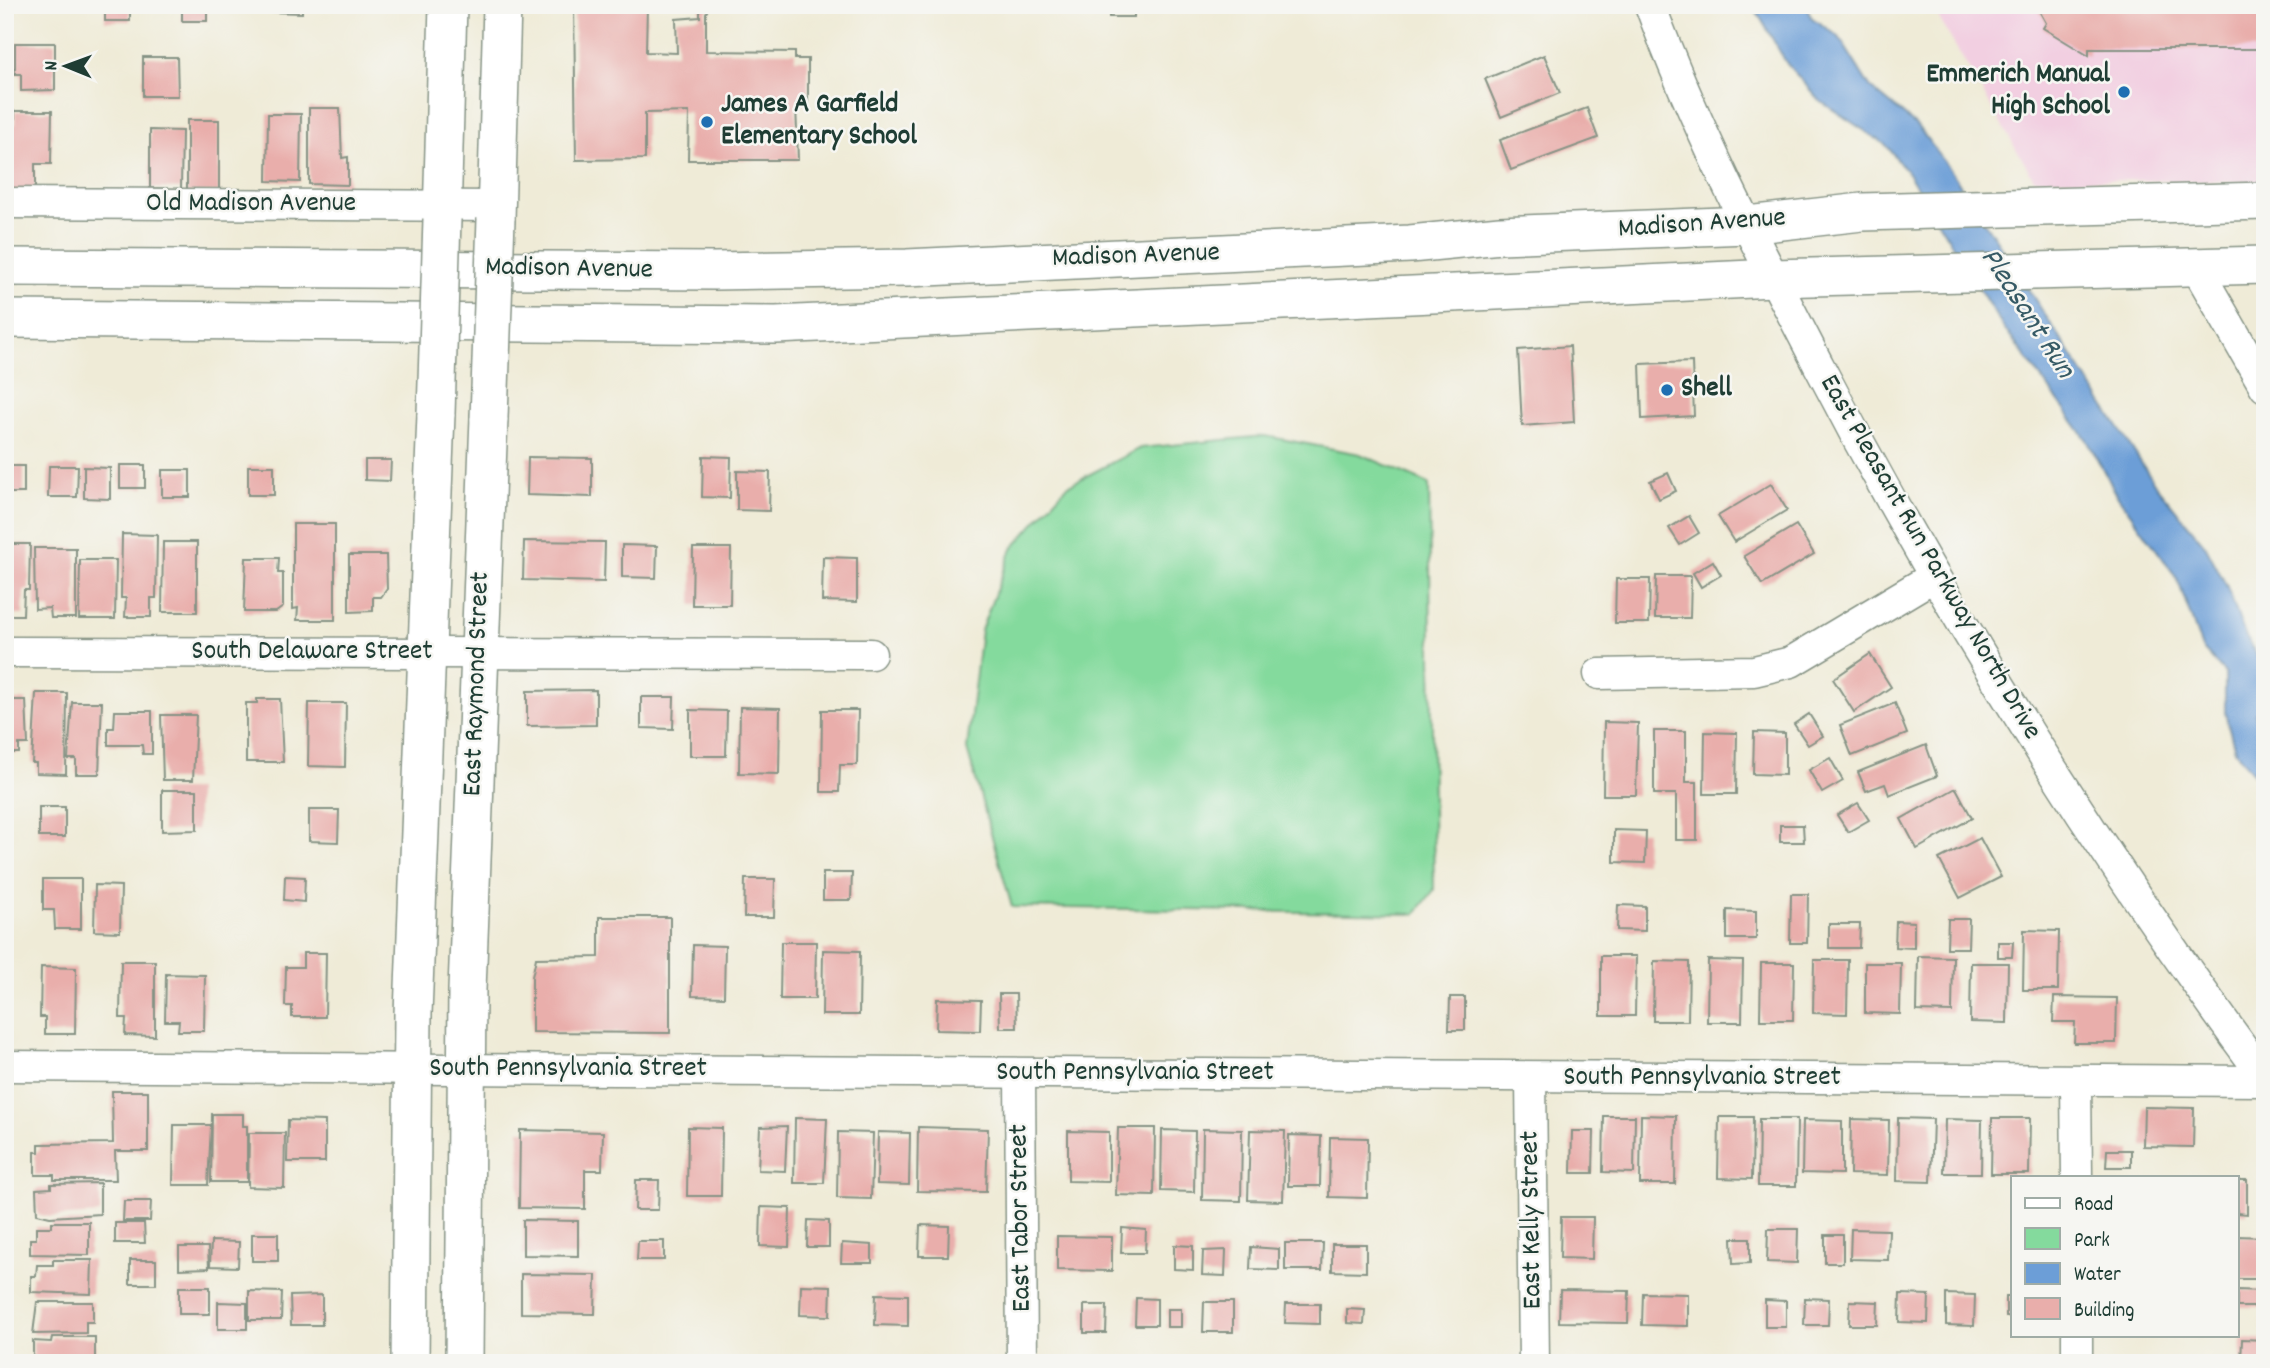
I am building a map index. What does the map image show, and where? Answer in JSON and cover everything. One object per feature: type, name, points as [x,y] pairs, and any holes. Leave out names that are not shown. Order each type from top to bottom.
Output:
[{"type":"main road","name":"East Raymond Street","points":[[410,1363],[412,1069],[448,5]]},
{"type":"main road","name":"East Raymond Street","points":[[464,1363],[465,1069],[502,5]]},
{"type":"main road","name":"Madison Avenue","points":[[5,267],[701,271],[907,268],[1410,244],[1500,235],[1747,225],[1862,212],[2265,201]]},
{"type":"main road","name":"Madison Avenue","points":[[5,319],[776,325],[999,317],[1773,278],[2265,265]]},
{"type":"street","name":"East Pleasant Run Parkway North Drive","points":[[1650,5],[1707,143],[1773,278],[1933,577],[2091,830],[2173,953],[2265,1079]]},
{"type":"street","name":"Old Madison Avenue","points":[[5,202],[496,212]]},
{"type":"street","points":[[2196,267],[2265,387]]},
{"type":"street","points":[[1599,674],[1754,671],[1791,662],[1933,577]]},
{"type":"street","name":"South Delaware Street","points":[[5,652],[872,654]]},
{"type":"street","name":"South Pennsylvania Street","points":[[5,1066],[2076,1082],[2265,1079]]},
{"type":"street","name":"East Tabor Street","points":[[1020,1074],[1022,1363]]},
{"type":"street","name":"East Kelly Street","points":[[1531,1077],[1534,1363]]},
{"type":"street","points":[[2076,1082],[2077,1176]]},
{"type":"street","points":[[2077,1336],[2077,1363]]},
{"type":"shaded area","name":"Emmerich Manual High School","points":[[1931,5],[2265,5],[2265,182],[2034,179]]},
{"type":"green space","points":[[1265,436],[1360,454],[1429,484],[1434,890],[1415,914],[1012,907],[967,749],[981,630],[1012,549],[1067,486],[1140,448]]},
{"type":"water","name":"Pleasant Run","points":[[1753,5],[1806,5],[1811,17],[1839,37],[1870,87],[1917,126],[1950,169],[2157,487],[2205,545],[2227,587],[2245,635],[2265,670],[2265,719],[2255,713],[2265,750],[2265,788],[2235,750],[2225,713],[2225,673],[2202,648],[2177,578],[2117,495],[2087,440],[1999,321],[1908,173],[1886,145],[1820,101],[1787,64]]},
{"type":"building","points":[[105,5],[130,5],[130,21],[105,21]]},
{"type":"building","points":[[182,5],[207,5],[207,21],[182,21]]},
{"type":"building","points":[[271,5],[302,5],[302,13],[271,12]]},
{"type":"building","points":[[574,5],[647,5],[646,52],[677,53],[676,19],[700,17],[700,5],[710,5],[706,13],[706,51],[795,52],[795,59],[808,59],[808,105],[796,104],[798,160],[688,160],[689,112],[645,113],[645,159],[576,160]]},
{"type":"building","points":[[1109,5],[1134,5],[1134,17],[1109,17]]},
{"type":"building","points":[[2036,5],[2265,5],[2265,49],[2089,49],[2089,56],[2043,28],[2046,23]]},
{"type":"building","points":[[15,43],[55,43],[55,90],[21,91],[21,74],[15,74]]},
{"type":"building","points":[[1544,55],[1560,93],[1501,117],[1485,79]]},
{"type":"building","points":[[143,57],[177,57],[178,96],[143,96]]},
{"type":"building","points":[[309,108],[340,108],[342,158],[348,157],[348,185],[309,184]]},
{"type":"building","points":[[1587,108],[1598,138],[1511,170],[1500,140]]},
{"type":"building","points":[[15,111],[52,111],[51,164],[35,164],[35,192],[10,192],[11,125],[15,125]]},
{"type":"building","points":[[268,114],[301,114],[300,182],[267,181]]},
{"type":"building","points":[[187,120],[219,120],[219,192],[187,192]]},
{"type":"building","points":[[150,130],[182,131],[181,189],[150,188]]},
{"type":"building","points":[[1570,346],[1574,422],[1522,426],[1518,350]]},
{"type":"building","points":[[1692,362],[1694,416],[1642,419],[1640,364]]},
{"type":"building","points":[[703,456],[731,457],[730,498],[702,497]]},
{"type":"building","points":[[528,457],[592,458],[592,497],[527,495]]},
{"type":"building","points":[[365,460],[391,460],[390,481],[365,480]]},
{"type":"building","points":[[120,465],[145,465],[145,488],[120,488]]},
{"type":"building","points":[[5,466],[24,466],[24,493],[5,493]]},
{"type":"building","points":[[49,466],[78,466],[77,497],[48,497]]},
{"type":"building","points":[[248,466],[274,466],[274,495],[248,495]]},
{"type":"building","points":[[84,467],[110,468],[110,499],[84,498]]},
{"type":"building","points":[[162,470],[190,470],[190,497],[162,497]]},
{"type":"building","points":[[737,471],[770,472],[769,511],[737,510]]},
{"type":"building","points":[[1668,473],[1676,491],[1659,499],[1650,481]]},
{"type":"building","points":[[1771,484],[1787,510],[1734,542],[1718,516]]},
{"type":"building","points":[[1689,516],[1699,533],[1680,545],[1669,528]]},
{"type":"building","points":[[293,524],[335,524],[335,620],[297,620],[298,608],[293,609]]},
{"type":"building","points":[[1796,525],[1814,554],[1762,585],[1744,556]]},
{"type":"building","points":[[122,534],[157,535],[156,598],[151,598],[151,617],[125,617],[126,598],[121,598]]},
{"type":"building","points":[[524,541],[605,542],[604,582],[523,580]]},
{"type":"building","points":[[163,542],[197,542],[197,612],[162,612]]},
{"type":"building","points":[[5,544],[30,544],[29,590],[24,590],[23,615],[5,615]]},
{"type":"building","points":[[622,545],[657,546],[656,578],[622,577]]},
{"type":"building","points":[[34,548],[76,548],[76,618],[51,618],[50,608],[35,609]]},
{"type":"building","points":[[693,548],[731,548],[730,605],[692,605]]},
{"type":"building","points":[[349,555],[386,555],[387,589],[381,597],[373,597],[373,611],[349,612]]},
{"type":"building","points":[[823,557],[857,558],[857,602],[822,601]]},
{"type":"building","points":[[246,558],[279,558],[278,573],[283,573],[283,607],[276,612],[244,612]]},
{"type":"building","points":[[80,560],[116,560],[115,619],[79,619]]},
{"type":"building","points":[[1713,561],[1721,575],[1701,587],[1693,573]]},
{"type":"building","points":[[1656,576],[1691,576],[1690,618],[1655,618]]},
{"type":"building","points":[[1616,579],[1650,579],[1649,623],[1615,623]]},
{"type":"building","points":[[1870,654],[1891,687],[1854,712],[1833,679]]},
{"type":"building","points":[[596,690],[596,725],[527,726],[527,691]]},
{"type":"building","points":[[36,693],[67,693],[66,774],[36,773],[36,763],[32,763]]},
{"type":"building","points":[[641,697],[674,697],[673,729],[641,728]]},
{"type":"building","points":[[257,699],[280,699],[283,762],[246,762],[246,703],[257,703]]},
{"type":"building","points":[[5,700],[26,700],[28,744],[19,744],[19,753],[5,753]]},
{"type":"building","points":[[72,702],[102,702],[99,774],[76,774],[76,759],[68,759]]},
{"type":"building","points":[[309,703],[346,703],[345,767],[308,766]]},
{"type":"building","points":[[1895,703],[1907,734],[1852,756],[1840,725]]},
{"type":"building","points":[[740,707],[780,708],[779,774],[739,773]]},
{"type":"building","points":[[690,710],[727,711],[726,756],[690,756]]},
{"type":"building","points":[[822,710],[858,710],[857,765],[840,765],[839,792],[821,792]]},
{"type":"building","points":[[115,711],[152,711],[152,754],[143,754],[142,745],[108,745],[108,728],[114,728]]},
{"type":"building","points":[[1809,714],[1823,736],[1808,745],[1794,724]]},
{"type":"building","points":[[161,715],[196,715],[193,780],[163,780]]},
{"type":"building","points":[[1604,722],[1638,723],[1636,795],[1603,795]]},
{"type":"building","points":[[1654,731],[1686,731],[1686,782],[1697,782],[1697,840],[1676,840],[1676,794],[1654,794]]},
{"type":"building","points":[[1705,732],[1737,733],[1736,794],[1704,794]]},
{"type":"building","points":[[1754,732],[1785,733],[1785,775],[1753,774]]},
{"type":"building","points":[[1926,745],[1937,776],[1889,795],[1885,784],[1866,791],[1858,772]]},
{"type":"building","points":[[1830,758],[1843,781],[1822,793],[1809,770]]},
{"type":"building","points":[[1956,788],[1972,818],[1917,849],[1901,819]]},
{"type":"building","points":[[162,790],[197,790],[197,830],[162,831]]},
{"type":"building","points":[[1858,803],[1869,820],[1848,832],[1837,815]]},
{"type":"building","points":[[39,807],[65,807],[65,837],[39,837]]},
{"type":"building","points":[[309,810],[339,810],[338,842],[309,841]]},
{"type":"building","points":[[1780,825],[1803,825],[1804,842],[1780,842]]},
{"type":"building","points":[[1614,830],[1646,831],[1645,863],[1614,862]]},
{"type":"building","points":[[1980,838],[2001,877],[1960,898],[1939,859]]},
{"type":"building","points":[[823,873],[852,873],[851,900],[823,900]]},
{"type":"building","points":[[285,876],[305,877],[304,902],[284,900]]},
{"type":"building","points":[[43,879],[81,879],[81,929],[55,929],[54,910],[43,910]]},
{"type":"building","points":[[745,879],[775,879],[774,917],[744,917]]},
{"type":"building","points":[[95,885],[121,886],[120,932],[94,931]]},
{"type":"building","points":[[1791,894],[1808,894],[1807,943],[1790,943]]},
{"type":"building","points":[[1618,905],[1645,906],[1645,931],[1617,930]]},
{"type":"building","points":[[1727,910],[1756,911],[1756,939],[1727,939]]},
{"type":"building","points":[[599,917],[670,917],[670,1033],[532,1032],[532,977],[536,958],[599,957]]},
{"type":"building","points":[[1948,919],[1969,919],[1968,948],[1947,948]]},
{"type":"building","points":[[1896,921],[1914,922],[1914,948],[1895,947]]},
{"type":"building","points":[[1829,924],[1860,924],[1859,948],[1829,948]]},
{"type":"building","points":[[2024,930],[2059,931],[2058,990],[2023,990]]},
{"type":"building","points":[[781,942],[816,942],[815,999],[780,999]]},
{"type":"building","points":[[1998,942],[2013,942],[2012,957],[1998,957]]},
{"type":"building","points":[[693,945],[725,946],[724,997],[692,996]]},
{"type":"building","points":[[823,950],[860,951],[859,1015],[822,1015]]},
{"type":"building","points":[[303,953],[326,953],[325,1017],[292,1017],[292,1006],[285,1006],[286,967],[303,967]]},
{"type":"building","points":[[1601,956],[1636,956],[1635,1016],[1601,1016]]},
{"type":"building","points":[[1918,956],[1953,957],[1952,1012],[1917,1011]]},
{"type":"building","points":[[1708,960],[1743,961],[1742,1022],[1707,1022]]},
{"type":"building","points":[[1814,960],[1848,960],[1847,1014],[1813,1013]]},
{"type":"building","points":[[121,961],[155,961],[155,1036],[125,1035],[126,1018],[120,1018]]},
{"type":"building","points":[[1654,961],[1689,962],[1688,1021],[1653,1021]]},
{"type":"building","points":[[1761,963],[1794,963],[1793,1020],[1760,1020]]},
{"type":"building","points":[[1865,963],[1901,963],[1900,1014],[1865,1013]]},
{"type":"building","points":[[1971,963],[2008,963],[2007,1023],[1970,1022]]},
{"type":"building","points":[[41,967],[76,968],[75,1034],[45,1034],[45,1017],[40,1017]]},
{"type":"building","points":[[166,974],[205,975],[204,1031],[178,1031],[179,1021],[165,1021]]},
{"type":"building","points":[[999,994],[1016,994],[1017,1028],[1000,1028]]},
{"type":"building","points":[[1450,997],[1465,997],[1465,1030],[1449,1030]]},
{"type":"building","points":[[2054,997],[2117,998],[2116,1043],[2074,1043],[2075,1022],[2053,1022]]},
{"type":"building","points":[[937,999],[981,1000],[980,1031],[936,1030]]},
{"type":"building","points":[[112,1091],[148,1091],[148,1151],[115,1151],[116,1180],[54,1180],[54,1175],[35,1175],[35,1152],[39,1152],[39,1144],[113,1143]]},
{"type":"building","points":[[2144,1107],[2194,1108],[2193,1147],[2143,1146]]},
{"type":"building","points":[[212,1114],[243,1114],[243,1126],[247,1126],[247,1182],[211,1182]]},
{"type":"building","points":[[1641,1115],[1676,1116],[1675,1184],[1640,1184]]},
{"type":"building","points":[[1604,1116],[1635,1116],[1634,1173],[1603,1172]]},
{"type":"building","points":[[1719,1117],[1753,1117],[1752,1179],[1718,1178]]},
{"type":"building","points":[[795,1118],[827,1119],[824,1183],[794,1183]]},
{"type":"building","points":[[1898,1118],[1933,1119],[1931,1182],[1897,1181]]},
{"type":"building","points":[[1992,1118],[2030,1118],[2029,1174],[1991,1174]]},
{"type":"building","points":[[1759,1119],[1797,1119],[1796,1186],[1758,1186]]},
{"type":"building","points":[[1851,1119],[1889,1120],[1888,1175],[1850,1174]]},
{"type":"building","points":[[1945,1119],[1982,1120],[1981,1173],[1944,1173]]},
{"type":"building","points":[[288,1120],[325,1121],[325,1162],[287,1162]]},
{"type":"building","points":[[1803,1120],[1842,1121],[1842,1174],[1802,1173]]},
{"type":"building","points":[[174,1125],[211,1125],[208,1185],[173,1185]]},
{"type":"building","points":[[787,1126],[785,1171],[758,1170],[760,1127]]},
{"type":"building","points":[[688,1127],[722,1128],[721,1196],[687,1196]]},
{"type":"building","points":[[918,1127],[988,1129],[986,1192],[917,1191]]},
{"type":"building","points":[[1118,1128],[1155,1128],[1154,1196],[1116,1195]]},
{"type":"building","points":[[1203,1129],[1242,1130],[1241,1201],[1202,1200]]},
{"type":"building","points":[[520,1130],[603,1132],[602,1170],[585,1170],[585,1209],[519,1208]]},
{"type":"building","points":[[1162,1130],[1195,1131],[1194,1192],[1161,1191]]},
{"type":"building","points":[[1250,1130],[1285,1131],[1283,1201],[1248,1200]]},
{"type":"building","points":[[1068,1131],[1109,1132],[1109,1182],[1068,1181]]},
{"type":"building","points":[[1572,1131],[1594,1131],[1593,1173],[1571,1173]]},
{"type":"building","points":[[838,1132],[873,1133],[871,1199],[837,1198]]},
{"type":"building","points":[[878,1132],[910,1133],[909,1185],[877,1184]]},
{"type":"building","points":[[249,1133],[285,1133],[284,1188],[248,1187]]},
{"type":"building","points":[[1289,1135],[1321,1136],[1320,1186],[1288,1186]]},
{"type":"building","points":[[1330,1137],[1368,1138],[1367,1198],[1329,1197]]},
{"type":"building","points":[[2107,1150],[2131,1150],[2131,1167],[2106,1167]]},
{"type":"building","points":[[636,1180],[659,1180],[658,1210],[635,1210]]},
{"type":"building","points":[[2238,1180],[2247,1180],[2247,1214],[2238,1213]]},
{"type":"building","points":[[100,1183],[100,1214],[50,1217],[37,1214],[36,1189],[51,1188],[51,1184]]},
{"type":"building","points":[[124,1201],[151,1201],[150,1221],[123,1221]]},
{"type":"building","points":[[761,1207],[790,1208],[789,1247],[760,1246]]},
{"type":"building","points":[[1561,1217],[1593,1217],[1592,1259],[1560,1258]]},
{"type":"building","points":[[523,1220],[578,1221],[578,1256],[523,1255]]},
{"type":"building","points":[[808,1220],[829,1221],[829,1247],[807,1247]]},
{"type":"building","points":[[52,1222],[89,1222],[89,1255],[30,1254],[30,1239],[36,1239],[36,1227],[52,1227]]},
{"type":"building","points":[[115,1223],[144,1223],[145,1243],[115,1243]]},
{"type":"building","points":[[920,1225],[949,1226],[948,1256],[919,1256]]},
{"type":"building","points":[[1122,1228],[1146,1230],[1145,1253],[1121,1253]]},
{"type":"building","points":[[1768,1229],[1798,1229],[1797,1263],[1767,1262]]},
{"type":"building","points":[[1851,1229],[1889,1230],[1888,1260],[1850,1259]]},
{"type":"building","points":[[252,1234],[278,1234],[278,1261],[252,1261]]},
{"type":"building","points":[[1825,1235],[1843,1235],[1843,1263],[1825,1263]]},
{"type":"building","points":[[1057,1236],[1112,1237],[1112,1271],[1057,1270]]},
{"type":"building","points":[[2238,1236],[2265,1237],[2265,1279],[2238,1279]]},
{"type":"building","points":[[1732,1238],[1750,1238],[1750,1263],[1733,1264]]},
{"type":"building","points":[[211,1241],[239,1242],[238,1267],[210,1266]]},
{"type":"building","points":[[638,1241],[664,1241],[664,1260],[637,1260]]},
{"type":"building","points":[[842,1243],[872,1245],[872,1263],[841,1263]]},
{"type":"building","points":[[1285,1243],[1323,1243],[1322,1270],[1285,1270]]},
{"type":"building","points":[[1332,1244],[1366,1244],[1366,1272],[1332,1271]]},
{"type":"building","points":[[1174,1245],[1193,1246],[1193,1270],[1174,1269]]},
{"type":"building","points":[[179,1247],[208,1247],[209,1268],[179,1269]]},
{"type":"building","points":[[1251,1247],[1279,1249],[1279,1270],[1250,1269]]},
{"type":"building","points":[[1226,1250],[1225,1276],[1202,1275],[1203,1251]]},
{"type":"building","points":[[53,1260],[92,1260],[91,1294],[31,1292],[31,1276],[36,1276],[37,1265],[53,1265]]},
{"type":"building","points":[[130,1260],[156,1260],[156,1284],[130,1284]]},
{"type":"building","points":[[521,1274],[596,1275],[595,1314],[521,1313]]},
{"type":"building","points":[[801,1285],[831,1286],[830,1316],[800,1315]]},
{"type":"building","points":[[179,1287],[210,1287],[210,1314],[179,1314]]},
{"type":"building","points":[[1560,1290],[1629,1291],[1628,1323],[1559,1322]]},
{"type":"building","points":[[2238,1290],[2263,1291],[2262,1307],[2238,1307]]},
{"type":"building","points":[[249,1291],[282,1292],[281,1320],[249,1320]]},
{"type":"building","points":[[1643,1293],[1688,1294],[1688,1326],[1642,1325]]},
{"type":"building","points":[[876,1294],[908,1295],[908,1326],[875,1325]]},
{"type":"building","points":[[1900,1294],[1929,1295],[1928,1323],[1899,1322]]},
{"type":"building","points":[[1946,1294],[1975,1295],[1974,1326],[1946,1325]]},
{"type":"building","points":[[322,1295],[322,1325],[291,1325],[290,1296]]},
{"type":"building","points":[[2006,1297],[2011,1297],[2011,1317],[2006,1317]]},
{"type":"building","points":[[1136,1298],[1157,1299],[1157,1325],[1135,1325]]},
{"type":"building","points":[[1805,1298],[1829,1299],[1828,1325],[1804,1325]]},
{"type":"building","points":[[1765,1300],[1786,1301],[1786,1327],[1765,1327]]},
{"type":"building","points":[[1850,1301],[1878,1302],[1877,1325],[1849,1325]]},
{"type":"building","points":[[37,1302],[93,1302],[93,1322],[86,1322],[86,1333],[33,1334]]},
{"type":"building","points":[[218,1302],[247,1303],[247,1329],[218,1329]]},
{"type":"building","points":[[1204,1302],[1233,1302],[1233,1332],[1203,1332]]},
{"type":"building","points":[[1286,1304],[1320,1304],[1320,1324],[1285,1323]]},
{"type":"building","points":[[1084,1305],[1107,1305],[1106,1333],[1084,1333]]},
{"type":"building","points":[[1167,1309],[1181,1309],[1181,1327],[1167,1327]]},
{"type":"building","points":[[1347,1309],[1365,1310],[1364,1324],[1347,1323]]},
{"type":"building","points":[[52,1337],[95,1337],[95,1363],[33,1363],[33,1341],[51,1342]]},
{"type":"building","points":[[2242,1339],[2265,1340],[2265,1363],[2241,1363]]},
{"type":"place","name":"Emmerich Manual High School","points":[[2124,92]]},
{"type":"place","name":"James A Garfield Elementary School","points":[[707,122]]},
{"type":"place","name":"Shell","points":[[1667,390]]}]
